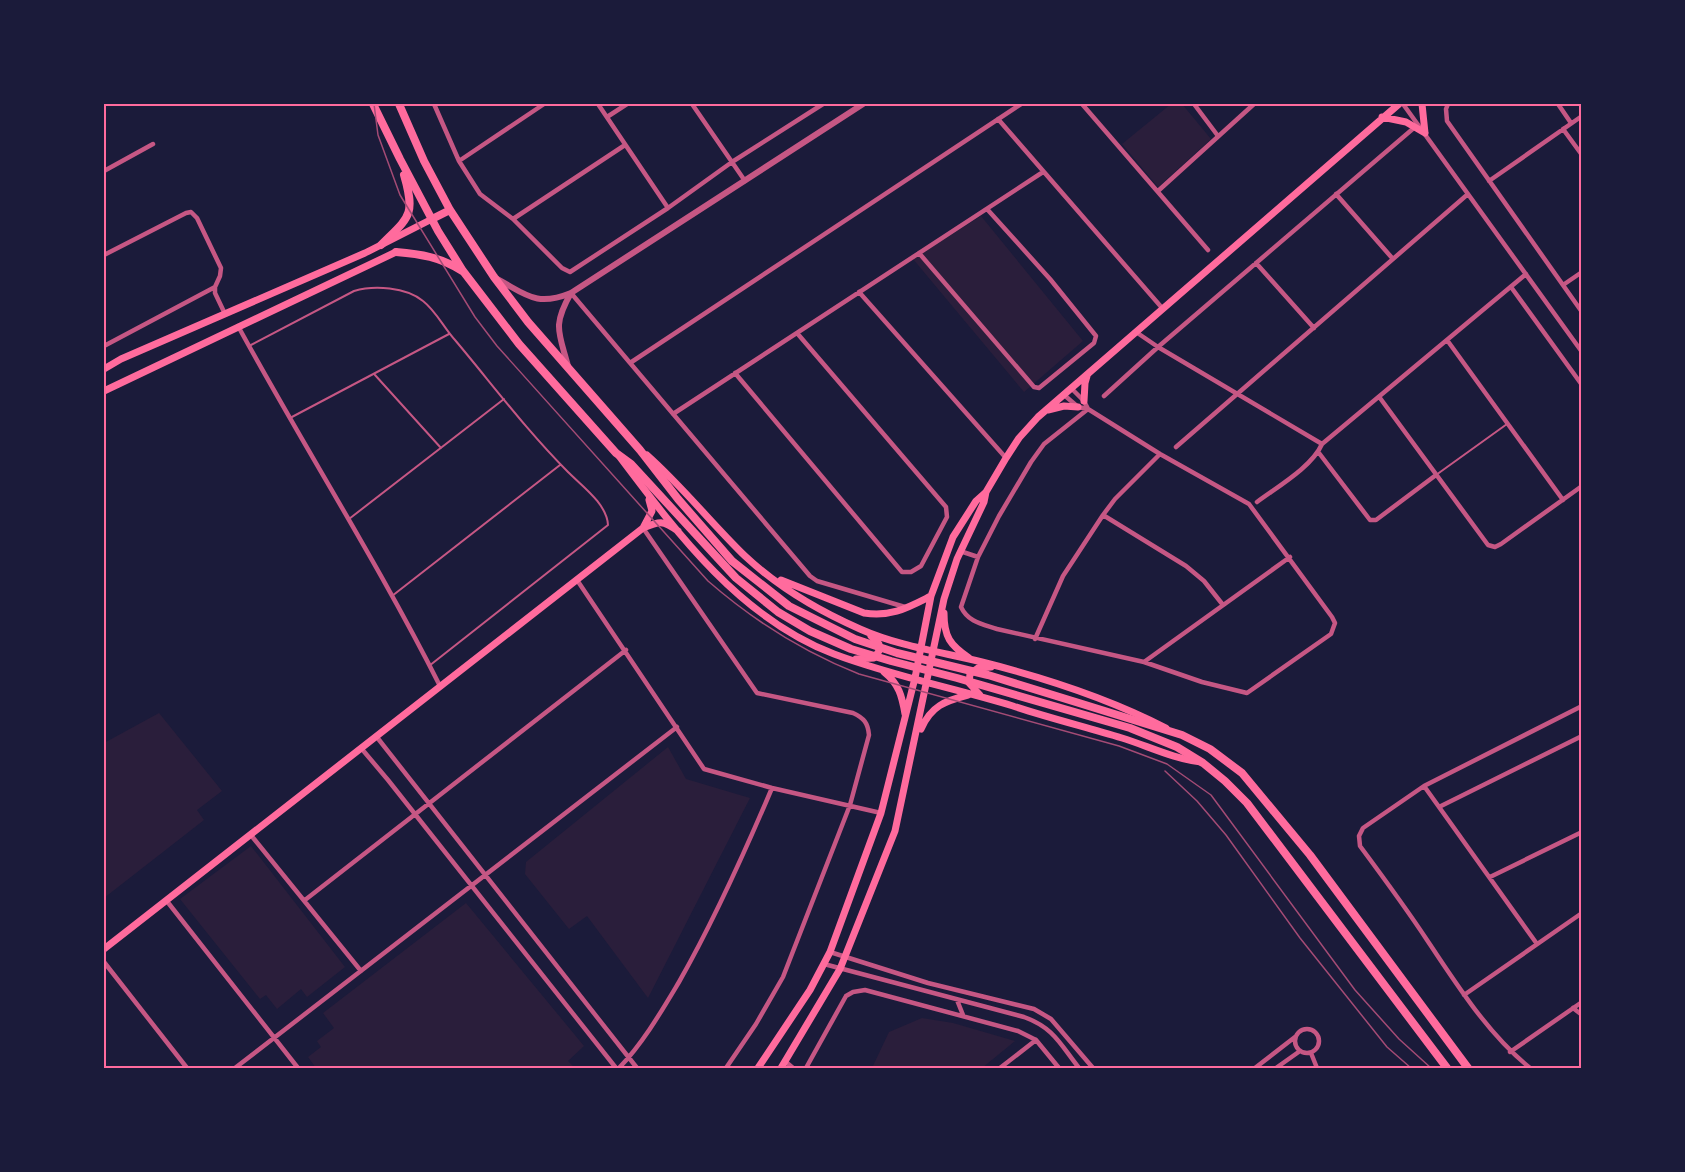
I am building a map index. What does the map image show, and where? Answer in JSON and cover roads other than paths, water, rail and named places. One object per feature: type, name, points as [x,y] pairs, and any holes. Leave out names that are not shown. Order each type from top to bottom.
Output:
[{"type":"highway","points":[[374,104],[400,159],[463,271],[519,344],[616,453],[631,464],[736,578],[778,612],[810,631],[851,649],[1130,728],[1177,747],[1203,763],[1247,803],[1447,1068]]},
{"type":"highway","points":[[399,104],[423,161],[450,210],[494,277],[528,321],[732,561],[782,601],[809,618],[855,639],[897,653],[988,675],[1079,703],[1182,735],[1210,749],[1242,773],[1266,799],[1468,1068]]},
{"type":"highway","points":[[381,245],[408,217],[411,206],[400,159]]},
{"type":"highway","points":[[432,219],[450,210]]},
{"type":"highway","points":[[396,252],[438,258],[463,271]]},
{"type":"main road","points":[[783,1065],[840,969],[895,831],[944,599],[960,551],[987,492],[1006,458],[1027,428],[1046,410],[1399,104]]},
{"type":"main road","points":[[1422,104],[1425,133]]},
{"type":"main road","points":[[1382,117],[1406,122],[1425,133]]},
{"type":"main road","points":[[104,369],[121,359],[381,245],[432,219]]},
{"type":"main road","points":[[104,391],[396,252]]},
{"type":"main road","points":[[1046,410],[1081,404],[1088,374]]},
{"type":"main road","points":[[640,450],[687,493],[746,557],[797,596],[878,641],[879,651],[874,658],[849,659]]},
{"type":"main road","points":[[616,453],[691,548],[733,591],[783,627],[832,654],[985,697],[1203,763]]},
{"type":"main road","points":[[643,528],[652,510],[646,492]]},
{"type":"main road","points":[[758,1068],[783,1033],[830,952],[881,813],[915,678],[919,648],[931,596],[953,537],[976,501],[987,492]]},
{"type":"main road","points":[[104,949],[643,528],[657,522],[665,522],[678,531]]},
{"type":"main road","points":[[770,576],[864,613],[890,614],[931,596]]},
{"type":"main road","points":[[944,599],[944,623],[950,642],[956,650],[973,660]]},
{"type":"main road","points":[[859,629],[888,640],[1057,682],[1144,716],[1182,735]]},
{"type":"main road","points":[[985,697],[974,690],[969,683],[970,674],[978,668],[1000,667]]},
{"type":"main road","points":[[881,669],[894,680],[899,688],[905,717]]},
{"type":"main road","points":[[915,742],[926,716],[950,699],[970,694]]},
{"type":"street","points":[[434,104],[459,161],[480,194],[513,219],[562,268],[570,272],[668,208],[732,162],[823,104]]},
{"type":"street","points":[[459,161],[544,104]]},
{"type":"street","points":[[598,104],[668,208]]},
{"type":"street","points":[[607,117],[627,104]]},
{"type":"street","points":[[692,104],[745,181]]},
{"type":"street","points":[[494,277],[543,301],[571,293],[863,104]]},
{"type":"street","points":[[630,363],[1021,104]]},
{"type":"street","points":[[1082,104],[1208,250]]},
{"type":"street","points":[[1194,104],[1218,136]]},
{"type":"street","points":[[1158,190],[1254,104]]},
{"type":"street","points":[[1403,104],[1581,352]]},
{"type":"street","points":[[1448,104],[1447,121],[1581,312]]},
{"type":"street","points":[[1558,104],[1571,123]]},
{"type":"street","points":[[1489,181],[1581,116]]},
{"type":"street","points":[[998,119],[1163,309]]},
{"type":"street","points":[[1104,396],[1415,127]]},
{"type":"street","points":[[1563,129],[1581,155]]},
{"type":"street","points":[[104,171],[153,144]]},
{"type":"street","points":[[513,219],[625,145]]},
{"type":"street","points":[[673,414],[1043,172]]},
{"type":"street","points":[[1336,194],[1393,260]]},
{"type":"street","points":[[1176,447],[1468,194]]},
{"type":"street","points":[[919,253],[1034,387],[1039,388],[1094,343],[1096,336],[1050,279],[987,209]]},
{"type":"street","points":[[104,255],[191,212],[197,218],[221,268],[215,293],[225,314]]},
{"type":"street","points":[[1256,263],[1314,328]]},
{"type":"street","points":[[1563,285],[1581,272]]},
{"type":"street","points":[[1257,502],[1308,463],[1319,453],[1322,444],[1526,274]]},
{"type":"street","points":[[104,345],[215,286]]},
{"type":"street","points":[[1510,286],[1581,385]]},
{"type":"street","points":[[859,292],[1006,458]]},
{"type":"street","points":[[571,293],[802,569],[816,581],[907,608]]},
{"type":"street","points":[[568,367],[558,320],[571,293]]},
{"type":"street","points":[[238,326],[349,519],[440,686]]},
{"type":"street","points":[[1136,332],[1322,444]]},
{"type":"street","points":[[735,373],[902,572],[911,572],[921,566],[947,517],[946,507],[797,333]]},
{"type":"street","points":[[1447,340],[1563,500]]},
{"type":"street","points":[[1071,388],[1081,404]]},
{"type":"street","points":[[1064,394],[1081,404],[1160,454],[1249,504],[1290,557],[1335,623],[1331,634],[1247,693],[1144,662],[997,629],[974,621],[965,615],[961,607],[978,557],[999,516],[1044,444],[1088,409]]},
{"type":"street","points":[[1380,398],[1488,545],[1495,547],[1501,544],[1581,486]]},
{"type":"street","points":[[1319,453],[1370,520],[1376,520],[1436,475]]},
{"type":"street","points":[[1035,639],[1063,576],[1103,515],[1115,499],[1160,454]]},
{"type":"street","points":[[1103,515],[1186,566],[1204,581],[1223,605]]},
{"type":"street","points":[[643,528],[758,693],[853,713],[863,717],[869,727],[869,735],[850,805],[783,977],[756,1024],[726,1068]]},
{"type":"street","points":[[960,551],[978,557]]},
{"type":"street","points":[[1144,662],[1290,557]]},
{"type":"street","points":[[577,580],[704,769],[772,788],[881,813]]},
{"type":"street","points":[[305,900],[626,650]]},
{"type":"street","points":[[1530,1068],[1497,1038],[1464,995],[1411,915],[1360,846],[1359,836],[1363,828],[1424,786],[1581,706]]},
{"type":"street","points":[[235,1068],[677,727]]},
{"type":"street","points":[[376,736],[637,1068]]},
{"type":"street","points":[[1439,807],[1581,736]]},
{"type":"street","points":[[361,748],[618,1068],[629,1058],[661,1012],[696,954],[730,886],[772,788]]},
{"type":"street","points":[[1424,786],[1537,944]]},
{"type":"street","points":[[1490,877],[1581,832]]},
{"type":"street","points":[[250,834],[361,971]]},
{"type":"street","points":[[166,900],[298,1068]]},
{"type":"street","points":[[1464,995],[1581,913]]},
{"type":"street","points":[[830,952],[928,983],[1034,1009],[1051,1019],[1093,1068]]},
{"type":"street","points":[[104,962],[187,1068]]},
{"type":"street","points":[[824,964],[1041,1023],[1050,1030],[1079,1068]]},
{"type":"street","points":[[806,1068],[846,996],[853,992],[866,990],[1018,1031],[1036,1040],[1059,1068]]},
{"type":"street","points":[[957,1000],[963,1015]]},
{"type":"street","points":[[1510,1052],[1581,1002]]},
{"type":"street","points":[[1573,1008],[1581,1015]]},
{"type":"street","points":[[1255,1068],[1304,1029],[1317,1033],[1320,1042],[1315,1051],[1311,1053],[1300,1051],[1295,1045],[1296,1036]]},
{"type":"street","points":[[1000,1068],[1036,1040]]},
{"type":"street","points":[[1276,1068],[1300,1051]]},
{"type":"street","points":[[1311,1053],[1317,1068]]},
{"type":"street","points":[[783,1065],[793,1068]]},
{"type":"lane","points":[[249,346],[354,291],[364,288],[410,293],[425,302],[504,399],[608,516],[608,525],[429,666]]},
{"type":"lane","points":[[289,418],[375,375],[449,334]]},
{"type":"lane","points":[[375,375],[441,448]]},
{"type":"lane","points":[[349,519],[504,399]]},
{"type":"lane","points":[[1436,475],[1508,423]]},
{"type":"lane","points":[[392,596],[561,465]]},
{"type":"tram line","points":[[374,104],[378,135],[400,195],[475,317],[497,346],[708,581],[743,609],[780,634],[818,656],[859,674],[1119,746],[1167,764],[1211,795],[1355,990],[1399,1039],[1431,1068]]},
{"type":"tram line","points":[[1165,771],[1197,801],[1226,835],[1300,938],[1387,1047],[1411,1068]]}]
